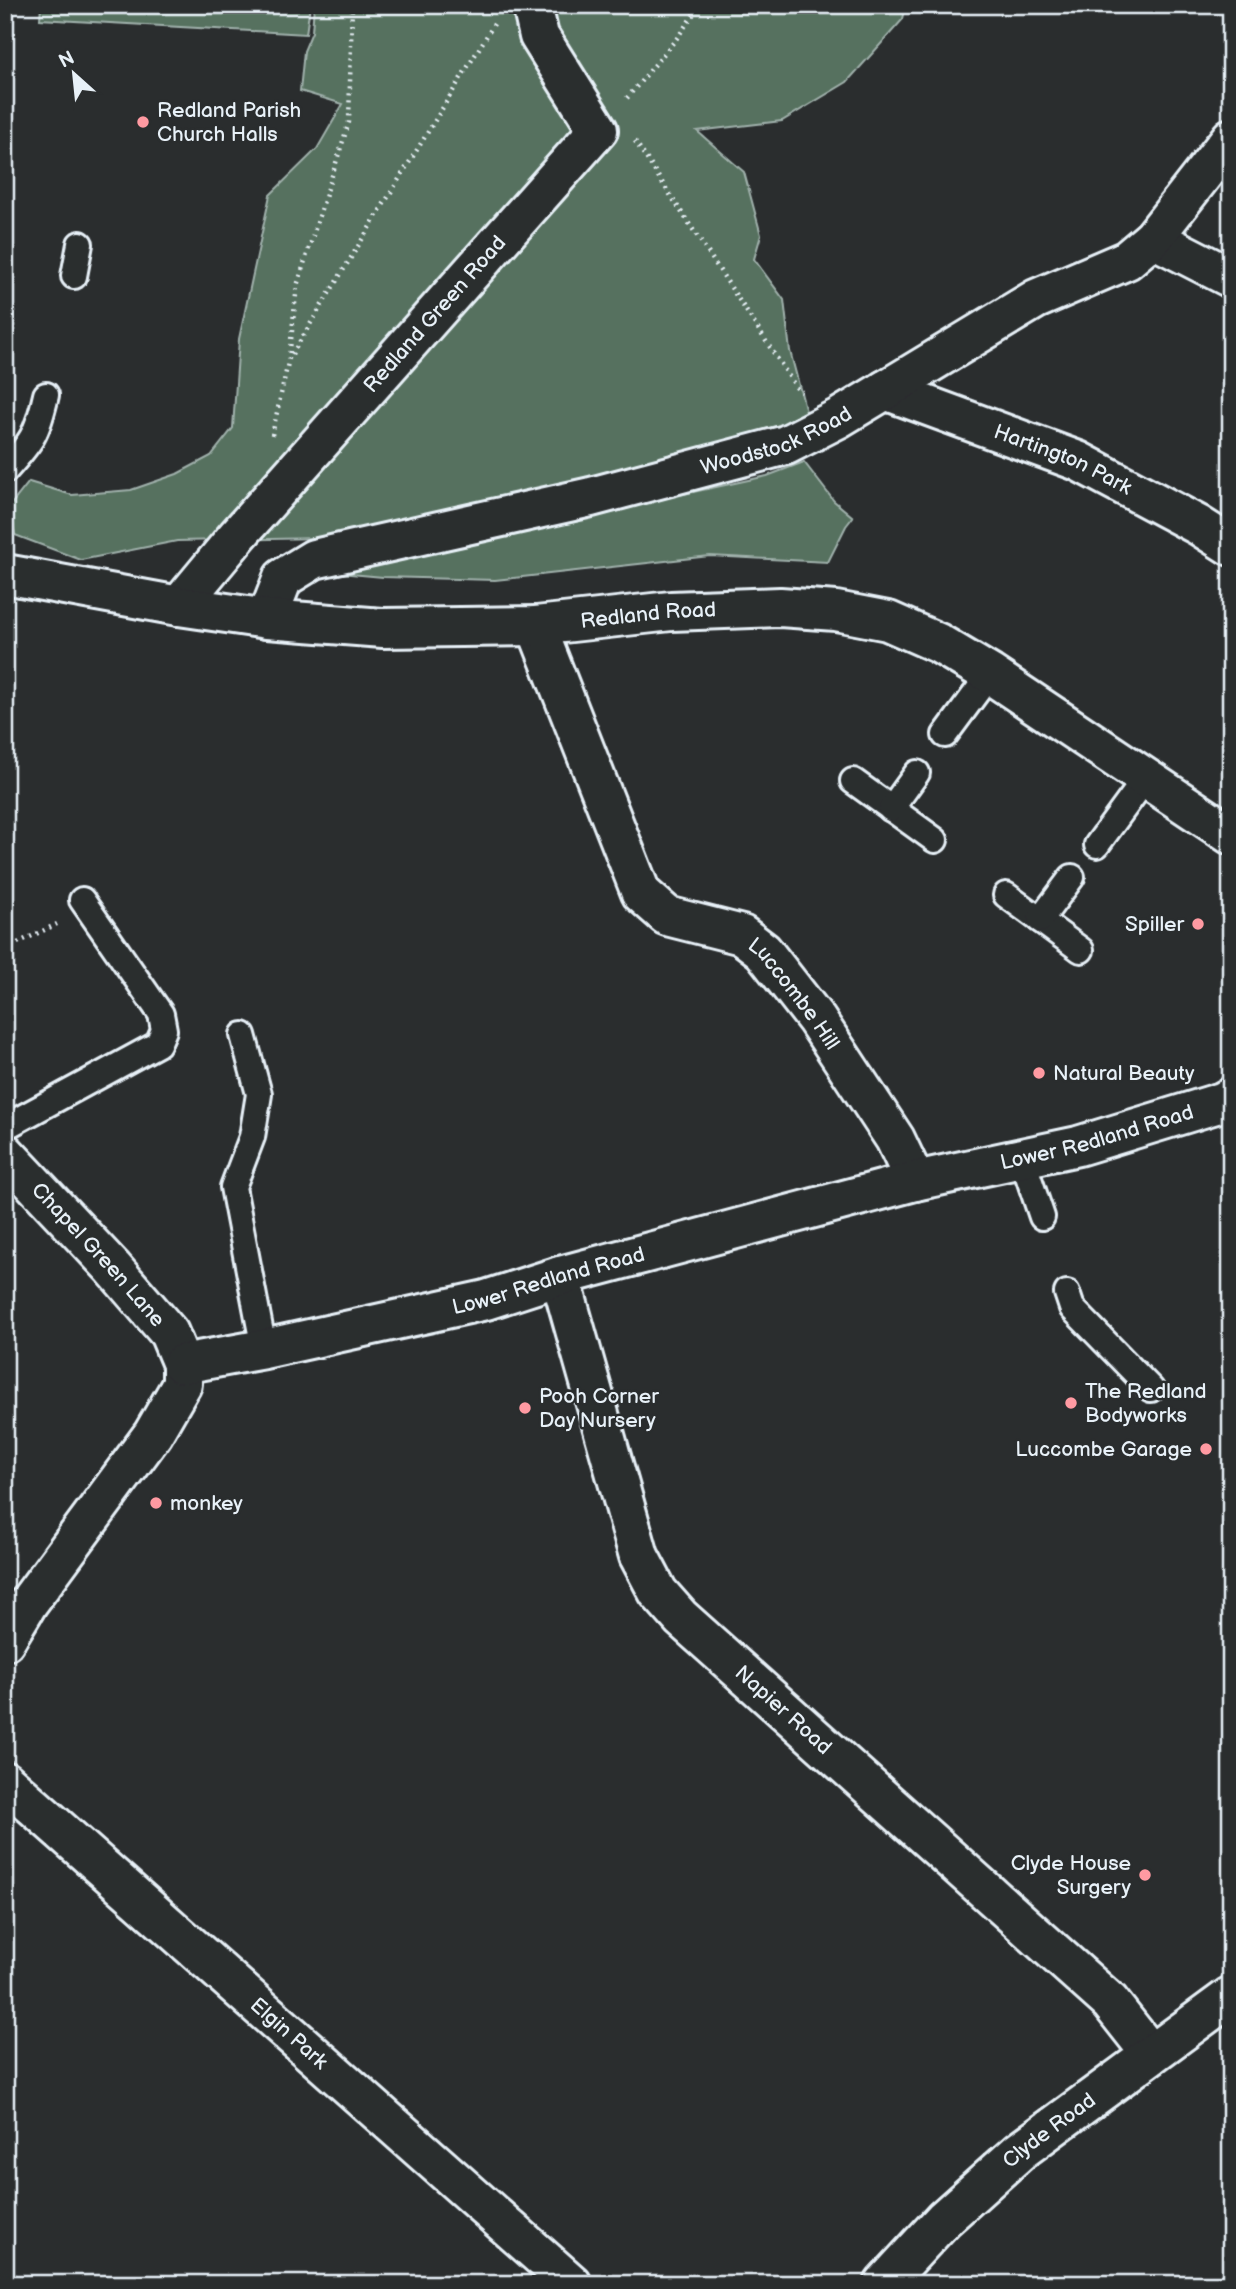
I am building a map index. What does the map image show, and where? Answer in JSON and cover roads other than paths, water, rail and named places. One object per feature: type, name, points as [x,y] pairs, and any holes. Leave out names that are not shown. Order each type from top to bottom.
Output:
[{"type":"street","name":"Redland Green Road","points":[[179,606],[238,535],[607,121],[539,36],[515,11]]},
{"type":"street","name":"Woodstock Road","points":[[267,619],[283,578],[314,559],[630,487],[786,445],[839,418],[1036,299],[1127,260],[1153,238],[1231,138]]},
{"type":"street","points":[[1153,238],[1231,278]]},
{"type":"street","name":"Hartington Park","points":[[885,390],[1078,461],[1198,525],[1231,546]]},
{"type":"street","name":"Redland Road","points":[[5,574],[267,619],[383,628],[536,626],[671,611],[780,607],[836,611],[888,621],[937,643],[990,674],[1231,835]]},
{"type":"street","name":"Luccombe Hill","points":[[536,626],[641,894],[667,916],[742,935],[763,951],[816,1019],[874,1106],[895,1139],[915,1181]]},
{"type":"street","name":"Lower Redland Road","points":[[182,1364],[264,1349],[486,1300],[560,1276],[915,1181],[1078,1146],[1228,1103]]},
{"type":"street","name":"Chapel Green Lane","points":[[5,1153],[169,1333],[182,1364]]},
{"type":"street","name":"Napier Road","points":[[560,1276],[639,1556],[658,1592],[681,1618],[1110,2003],[1150,2054]]},
{"type":"street","points":[[5,1641],[28,1603],[153,1434],[182,1384],[182,1364]]},
{"type":"street","name":"Elgin Park","points":[[5,1781],[572,2284]]},
{"type":"street","name":"Clyde Road","points":[[884,2284],[944,2219],[1020,2151],[1231,1996]]},
{"type":"lane","points":[[74,276],[80,244]]},
{"type":"lane","points":[[5,471],[34,436],[46,396]]},
{"type":"lane","points":[[945,735],[990,674]]},
{"type":"lane","points":[[891,809],[917,773]]},
{"type":"lane","points":[[1097,845],[1146,778]]},
{"type":"lane","points":[[853,781],[935,840]]},
{"type":"lane","points":[[1040,920],[1072,877]]},
{"type":"lane","points":[[1006,895],[1081,950]]},
{"type":"lane","points":[[5,1128],[158,1044],[164,1030],[161,1014],[85,904]]},
{"type":"lane","points":[[243,1035],[258,1094],[252,1136],[233,1186],[264,1349]]},
{"type":"lane","points":[[1022,1158],[1042,1217]]},
{"type":"lane","points":[[1067,1293],[1072,1308],[1151,1389]]},
{"type":"place","name":"Redland Parish Church Halls","points":[[143,122]]},
{"type":"place","name":"Spiller","points":[[1198,924]]},
{"type":"place","name":"Natural Beauty","points":[[1039,1073]]},
{"type":"place","name":"The Redland Bodyworks","points":[[1071,1403]]},
{"type":"place","name":"Pooh Corner Day Nursery","points":[[525,1408]]},
{"type":"place","name":"Luccombe Garage","points":[[1206,1449]]},
{"type":"place","name":"monkey","points":[[156,1503]]},
{"type":"place","name":"Clyde House Surgery","points":[[1145,1875]]}]
